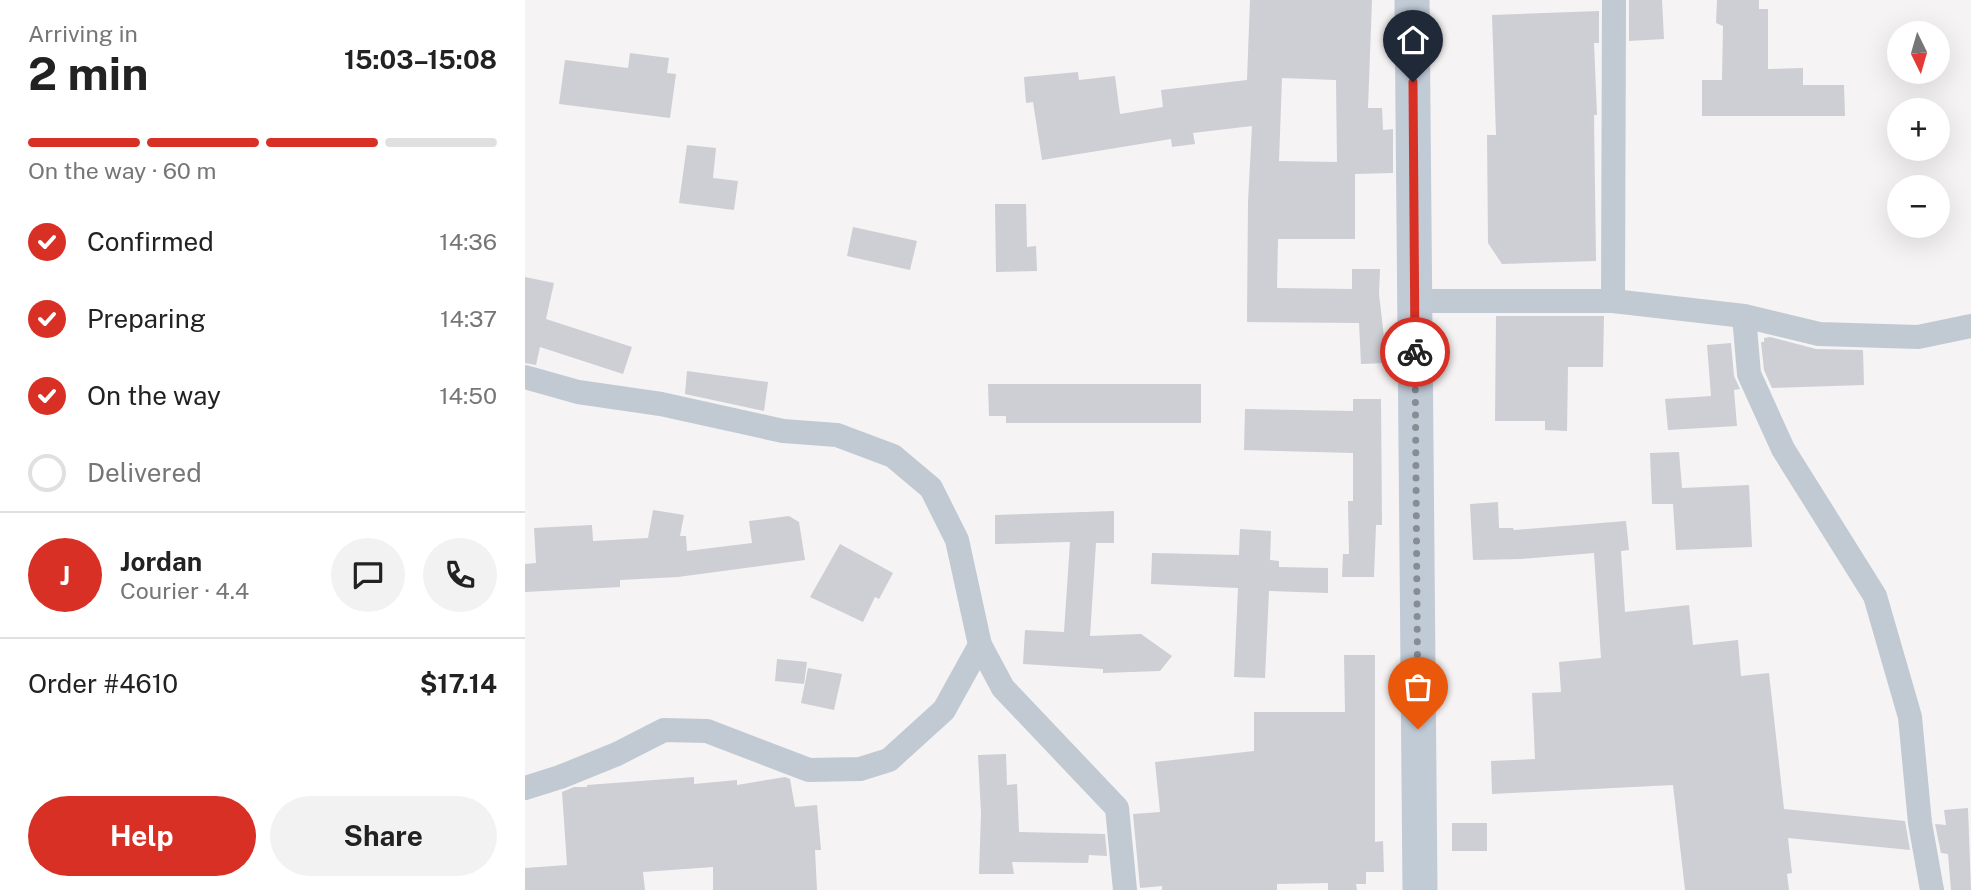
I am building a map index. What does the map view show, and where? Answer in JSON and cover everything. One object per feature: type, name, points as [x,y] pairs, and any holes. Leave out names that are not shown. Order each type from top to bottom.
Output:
[{"type":"street","points":[[1412,0],[1420,890]]},
{"type":"street","points":[[1613,301],[1614,0]]},
{"type":"street","points":[[1414,301],[1613,301],[1744,316],[1819,334],[1918,337],[1971,326]]},
{"type":"street","points":[[1744,316],[1749,374],[1783,449],[1875,596],[1910,717],[1920,823],[1932,890]]},
{"type":"street","points":[[525,377],[578,392],[661,404],[783,431],[837,435],[893,456],[931,488],[957,540],[980,645],[1003,688],[1117,808],[1125,890]]},
{"type":"street","points":[[525,788],[617,754],[664,730],[707,731],[809,770],[860,769],[870,766],[889,760],[944,710],[980,645]]},
{"type":"building","points":[[1250,0],[1372,0],[1368,108],[1382,108],[1383,130],[1393,129],[1393,173],[1355,174],[1355,239],[1278,239],[1277,288],[1352,289],[1352,269],[1380,269],[1379,294],[1387,363],[1361,364],[1359,323],[1247,322],[1252,126],[1193,133],[1195,144],[1172,147],[1171,139],[1042,160],[1033,102],[1026,103],[1024,77],[1078,72],[1079,80],[1115,76],[1120,114],[1163,107],[1161,90],[1247,80]],"holes":[[[1282,78],[1336,80],[1337,162],[1279,161]]]},
{"type":"building","points":[[1629,0],[1662,0],[1664,39],[1629,41]]},
{"type":"building","points":[[1717,0],[1759,0],[1759,9],[1768,9],[1768,69],[1803,68],[1803,85],[1844,85],[1845,116],[1702,116],[1702,80],[1722,80],[1723,26],[1716,23]]},
{"type":"building","points":[[1599,11],[1599,43],[1594,43],[1597,115],[1594,115],[1596,261],[1502,264],[1488,243],[1487,135],[1496,135],[1492,15]]},
{"type":"building","points":[[630,53],[669,58],[667,73],[676,74],[670,118],[559,104],[565,60],[628,68]]},
{"type":"building","points":[[687,145],[716,148],[713,178],[738,181],[734,210],[679,203]]},
{"type":"building","points":[[995,204],[1026,204],[1027,247],[1036,246],[1037,271],[996,272]]},
{"type":"building","points":[[853,227],[917,241],[910,270],[847,256]]},
{"type":"building","points":[[525,277],[554,283],[546,319],[632,347],[623,374],[540,347],[536,365],[525,363]]},
{"type":"building","points":[[1496,316],[1604,316],[1603,367],[1568,367],[1567,431],[1545,430],[1545,421],[1495,421]]},
{"type":"building","points":[[1770,337],[1816,349],[1863,350],[1864,385],[1772,388],[1764,370],[1761,342]]},
{"type":"building","points":[[1731,343],[1734,376],[1740,389],[1734,390],[1737,426],[1668,430],[1665,399],[1711,396],[1707,345]]},
{"type":"building","points":[[687,371],[768,382],[764,411],[685,394]]},
{"type":"building","points":[[988,384],[1201,384],[1201,423],[1006,423],[1006,416],[989,416]]},
{"type":"building","points":[[1353,399],[1381,399],[1382,525],[1376,525],[1374,577],[1342,577],[1343,554],[1349,554],[1348,501],[1353,501],[1353,453],[1244,450],[1245,409],[1353,411]]},
{"type":"building","points":[[1679,452],[1682,488],[1749,485],[1752,547],[1676,550],[1673,504],[1652,504],[1650,453]]},
{"type":"building","points":[[1498,502],[1499,528],[1514,530],[1626,521],[1629,550],[1621,551],[1625,612],[1689,605],[1693,645],[1738,640],[1741,676],[1769,673],[1784,809],[1905,821],[1910,850],[1788,838],[1792,873],[1787,874],[1789,890],[1685,890],[1673,785],[1492,794],[1491,761],[1535,759],[1532,693],[1561,692],[1559,662],[1601,658],[1594,553],[1473,560],[1470,504]]},
{"type":"building","points":[[653,510],[684,515],[680,536],[686,536],[687,551],[752,543],[749,521],[789,516],[799,522],[805,560],[678,577],[620,580],[620,587],[525,592],[525,564],[536,563],[534,528],[592,525],[593,541],[648,538]]},
{"type":"building","points":[[1114,511],[1114,543],[1096,543],[1090,636],[1141,634],[1172,656],[1160,671],[1103,673],[1103,669],[1023,664],[1025,630],[1064,632],[1070,542],[995,544],[995,515]]},
{"type":"building","points":[[1240,529],[1271,531],[1270,560],[1279,561],[1279,567],[1328,568],[1328,593],[1269,591],[1265,678],[1234,677],[1238,588],[1151,584],[1152,553],[1239,555]]},
{"type":"building","points":[[840,544],[893,573],[879,599],[875,597],[863,622],[810,597]]},
{"type":"building","points":[[1344,655],[1375,655],[1375,842],[1383,841],[1384,872],[1366,872],[1366,884],[1356,884],[1357,890],[1328,890],[1328,883],[1277,884],[1277,890],[1162,890],[1162,886],[1140,888],[1133,814],[1160,812],[1155,762],[1254,751],[1254,712],[1345,712]]},
{"type":"building","points":[[777,659],[807,662],[804,684],[775,681]]},
{"type":"building","points":[[808,668],[842,674],[834,710],[801,703]]},
{"type":"building","points":[[1006,754],[1007,785],[1017,784],[1019,832],[1105,834],[1107,856],[1089,855],[1088,863],[1012,862],[1014,874],[979,874],[981,813],[978,755]]},
{"type":"building","points":[[694,777],[694,784],[737,780],[737,785],[785,777],[790,779],[795,807],[817,805],[821,850],[815,850],[817,890],[713,890],[713,867],[643,872],[645,890],[525,890],[525,868],[567,865],[562,792],[587,785]]},
{"type":"building","points":[[1968,808],[1971,890],[1951,890],[1948,854],[1941,853],[1935,824],[1946,825],[1944,810]]},
{"type":"building","points":[[1452,823],[1487,823],[1487,851],[1452,851]]},
{"type":"way so far","points":[[1415,352],[1418,729]]},
{"type":"route","points":[[1413,82],[1415,352]]}]
